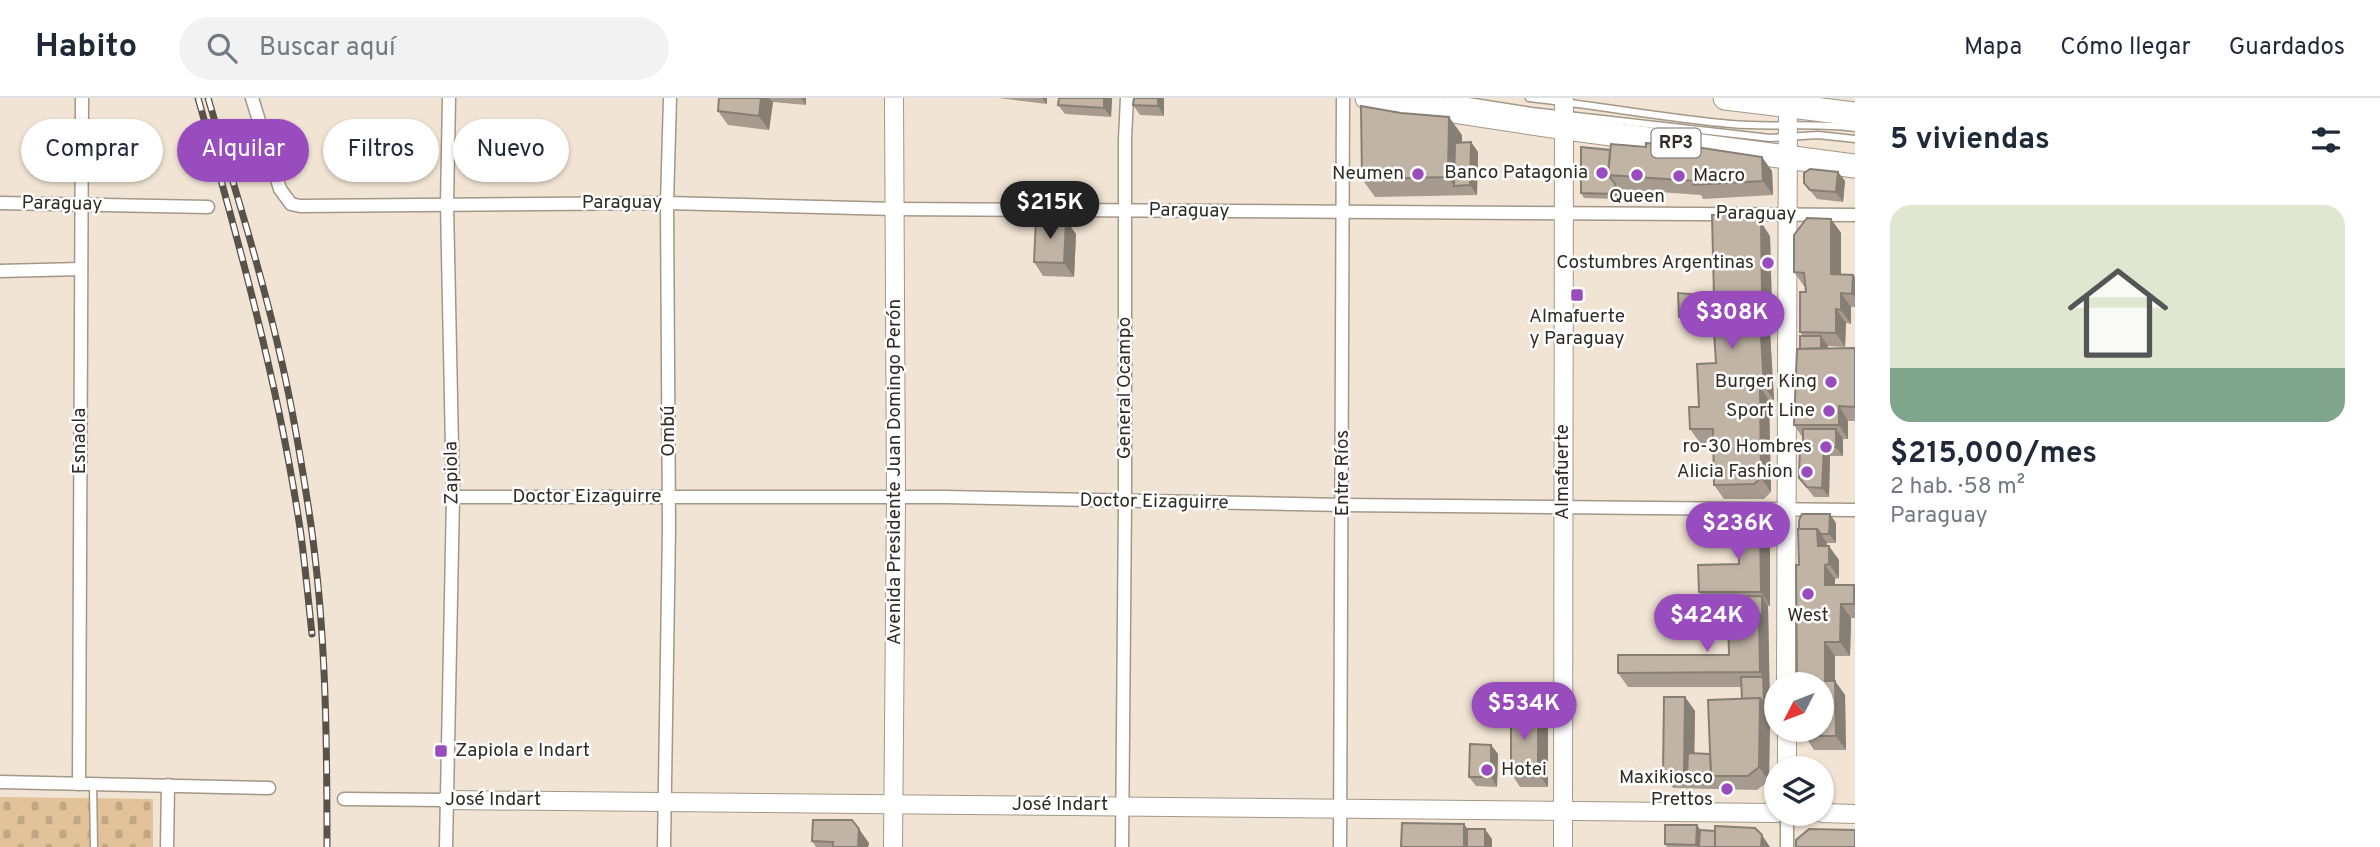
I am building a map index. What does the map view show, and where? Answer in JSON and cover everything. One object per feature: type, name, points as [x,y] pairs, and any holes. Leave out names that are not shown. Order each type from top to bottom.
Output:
[{"type":"highway","name":"RP3","points":[[1367,98],[1788,125],[1855,114]]},
{"type":"highway","name":"RP3","points":[[1726,98],[1788,125],[1855,166]]},
{"type":"street","name":"Esnaola","points":[[79,784],[82,98]]},
{"type":"street","name":"Paraguay","points":[[252,98],[280,189],[291,204],[300,206],[667,203],[894,209],[1855,215]]},
{"type":"street","name":"Zapiola","points":[[446,847],[453,497],[447,204],[449,98]]},
{"type":"street","name":"Ombú","points":[[664,847],[669,496],[667,203],[670,98]]},
{"type":"street","name":"Avenida Presidente Juan Domingo Perón","points":[[893,847],[896,498],[894,98]]},
{"type":"street","name":"General Ocampo","points":[[1122,847],[1127,98]]},
{"type":"street","name":"Entre Ríos","points":[[1340,847],[1343,98]]},
{"type":"street","name":"Almafuerte","points":[[1563,847],[1564,111]]},
{"type":"street","points":[[1786,672],[1788,125]]},
{"type":"street","name":"Paraguay","points":[[0,203],[208,207]]},
{"type":"street","points":[[0,271],[81,269]]},
{"type":"street","name":"Doctor Eizaguirre","points":[[453,497],[945,497],[1343,505],[1855,510]]},
{"type":"street","points":[[0,782],[269,788]]},
{"type":"street","points":[[167,847],[168,785]]},
{"type":"street","name":"José Indart","points":[[344,799],[1764,813]]},
{"type":"street","points":[[1834,813],[1855,814]]},
{"type":"street","points":[[1787,826],[1787,847]]},
{"type":"lane","points":[[1449,98],[1564,111],[1732,124],[1833,125],[1855,128]]},
{"type":"lane","points":[[1528,98],[1564,111]]},
{"type":"lane","points":[[1788,125],[1818,135],[1855,139]]},
{"type":"lane","points":[[93,784],[94,847]]},
{"type":"green space","points":[[0,797],[153,799],[153,847],[0,847]]},
{"type":"building","points":[[719,98],[761,98],[759,116],[718,111]]},
{"type":"building","points":[[1059,98],[1104,98],[1104,108],[1058,105]]},
{"type":"building","points":[[1134,98],[1158,98],[1158,106],[1133,105]]},
{"type":"building","name":"Neumen","points":[[1361,106],[1449,117],[1448,177],[1362,179]]},
{"type":"building","points":[[1471,142],[1470,185],[1454,186],[1455,143]]},
{"type":"building","points":[[1646,143],[1762,157],[1763,181],[1693,185],[1694,181],[1608,175],[1611,144],[1646,147]]},
{"type":"building","name":"Banco Patagonia","points":[[1581,147],[1610,150],[1608,175],[1615,184],[1614,194],[1581,193]]},
{"type":"building","points":[[1810,169],[1838,172],[1836,192],[1810,190],[1804,183],[1804,173]]},
{"type":"building","points":[[1712,215],[1753,215],[1761,222],[1760,318],[1764,386],[1760,386],[1761,478],[1754,484],[1714,485],[1713,429],[1690,429],[1689,407],[1699,407],[1697,364],[1716,363],[1713,315],[1679,317],[1678,293],[1714,296]]},
{"type":"building","points":[[1036,218],[1066,220],[1064,263],[1034,262]]},
{"type":"building","points":[[1807,218],[1831,219],[1831,274],[1853,275],[1852,294],[1841,293],[1841,310],[1836,309],[1836,333],[1800,332],[1800,292],[1806,292],[1804,273],[1794,272],[1794,235]]},
{"type":"building","points":[[1800,336],[1821,336],[1821,348],[1800,349]]},
{"type":"building","points":[[1855,348],[1855,407],[1839,406],[1839,425],[1794,425],[1797,349]]},
{"type":"building","points":[[1803,429],[1836,429],[1836,447],[1824,447],[1822,488],[1807,487],[1799,478]]},
{"type":"building","points":[[1739,511],[1754,511],[1760,517],[1761,592],[1699,592],[1698,565],[1739,564]]},
{"type":"building","points":[[1802,514],[1830,514],[1829,534],[1821,534],[1817,529],[1799,529]]},
{"type":"building","points":[[1798,529],[1817,529],[1818,546],[1829,546],[1825,585],[1854,585],[1854,604],[1841,604],[1840,642],[1825,642],[1825,672],[1797,672],[1796,565],[1799,565]]},
{"type":"building","points":[[1762,596],[1762,618],[1759,613],[1728,614],[1728,618],[1722,618],[1722,597]]},
{"type":"building","points":[[1759,613],[1760,672],[1618,673],[1618,655],[1729,655],[1728,614]]},
{"type":"building","points":[[1741,677],[1763,677],[1764,703],[1760,698],[1742,699]]},
{"type":"building","points":[[1834,681],[1835,681],[1834,736]]},
{"type":"building","points":[[1664,697],[1685,697],[1684,775],[1663,774]]},
{"type":"building","points":[[1760,698],[1759,767],[1748,776],[1711,776],[1708,700]]},
{"type":"building","points":[[1511,711],[1538,711],[1538,773],[1511,773]]},
{"type":"building","points":[[1470,744],[1491,745],[1491,777],[1469,777]]},
{"type":"building","points":[[1688,753],[1710,754],[1711,776],[1714,780],[1687,779]]},
{"type":"building","points":[[813,820],[852,820],[859,829],[858,847],[833,847],[833,842],[812,841]]},
{"type":"building","points":[[1402,823],[1464,824],[1464,847],[1401,847]]},
{"type":"building","points":[[1665,825],[1697,825],[1696,845],[1665,844]]},
{"type":"building","points":[[1715,826],[1755,828],[1762,835],[1761,847],[1715,847]]},
{"type":"building","points":[[1467,829],[1485,829],[1485,847],[1467,847]]},
{"type":"building","points":[[1809,829],[1855,830],[1855,847],[1796,847],[1796,840]]},
{"type":"building","points":[[1700,830],[1715,831],[1715,847],[1699,847]]},
{"type":"railway","points":[[198,98],[269,365],[300,528],[312,634]]},
{"type":"railway","points":[[208,98],[274,330],[305,484],[323,645],[327,847]]},
{"type":"place","name":"Banco Patagonia","points":[[1602,173]]},
{"type":"place","name":"Neumen","points":[[1418,174]]},
{"type":"place","name":"Queen","points":[[1637,175]]},
{"type":"place","name":"Macro","points":[[1679,176]]},
{"type":"place","name":"Costumbres Argentinas","points":[[1768,263]]},
{"type":"place","name":"Almafuerte y Paraguay","points":[[1577,295]]},
{"type":"place","name":"Burger King","points":[[1831,382]]},
{"type":"place","name":"Sport Line","points":[[1829,411]]},
{"type":"place","name":"ro-30 Hombres","points":[[1826,447]]},
{"type":"place","name":"Alicia Fashion","points":[[1807,472]]},
{"type":"place","name":"West","points":[[1808,594]]},
{"type":"place","name":"Zapiola e Indart","points":[[441,751]]},
{"type":"place","name":"Hotei","points":[[1487,770]]},
{"type":"place","name":"Maxikiosco Prettos","points":[[1727,789]]}]
